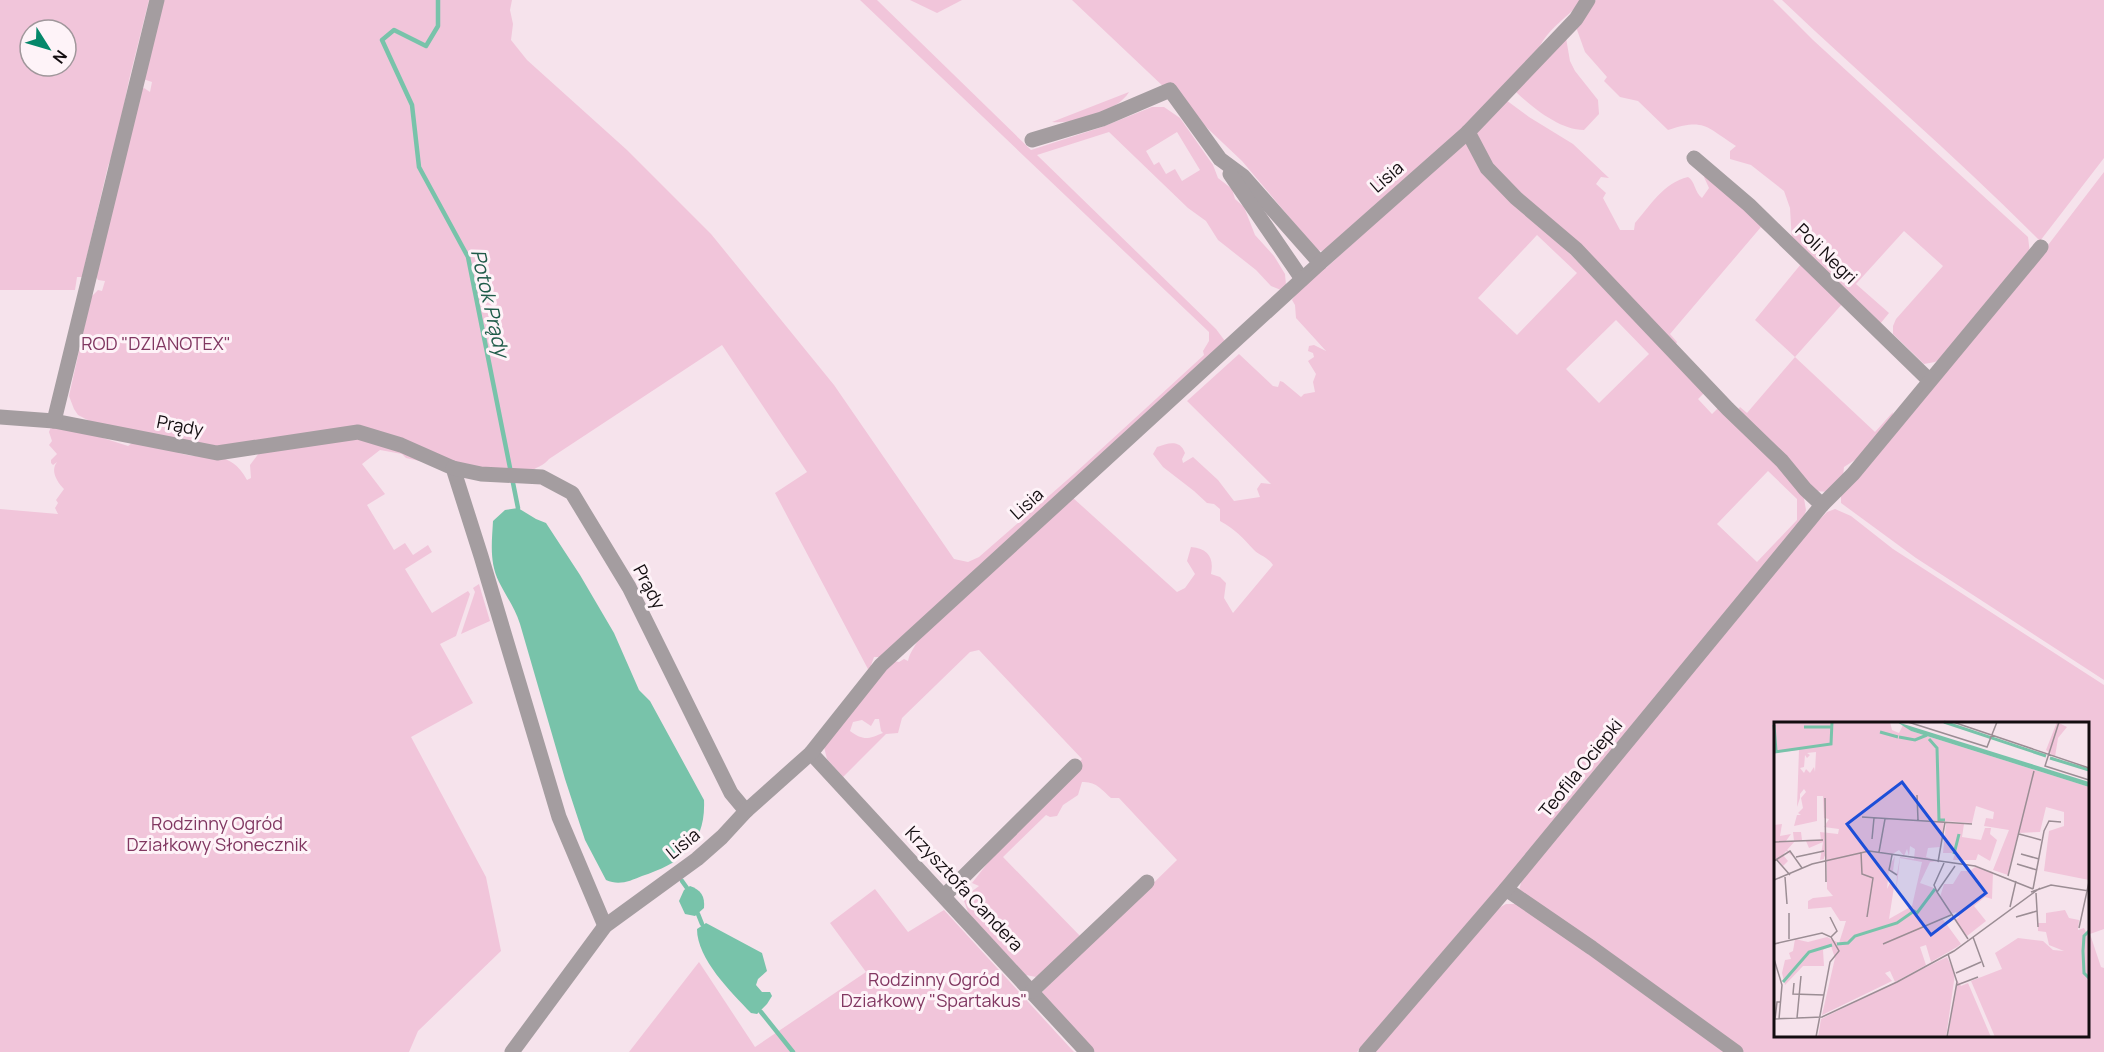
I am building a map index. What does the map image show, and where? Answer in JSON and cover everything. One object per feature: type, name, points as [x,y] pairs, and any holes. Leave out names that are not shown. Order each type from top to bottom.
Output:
[{"type":"street","points":[[54,421],[157,0]]},
{"type":"street","name":"Lisia","points":[[512,1052],[604,926],[697,859],[722,837],[746,810],[811,753],[881,665],[1302,279],[1468,132],[1576,19],[1588,0]]},
{"type":"street","points":[[1032,140],[1102,119],[1170,90],[1302,279]]},
{"type":"street","points":[[1468,132],[1487,168],[1516,198],[1576,249],[1822,505]]},
{"type":"street","name":"Poli Negri","points":[[1694,158],[1749,205],[1929,380]]},
{"type":"street","points":[[1220,159],[1244,176],[1320,263]]},
{"type":"street","name":"Teofila Ociepki","points":[[1366,1052],[1506,889],[1822,505],[1853,474],[2041,247]]},
{"type":"street","name":"Prądy","points":[[0,417],[54,421],[217,453],[358,432],[401,446],[453,468],[481,474],[542,477],[572,493],[628,587],[731,793],[746,810]]},
{"type":"street","points":[[453,468],[559,817],[604,926]]},
{"type":"street","name":"Krzysztofa Candera","points":[[811,753],[1087,1052]]},
{"type":"street","points":[[944,896],[1075,766]]},
{"type":"street","points":[[1032,991],[1147,882]]},
{"type":"street","points":[[1506,889],[1736,1052]]},
{"type":"green space","points":[[0,0],[149,0],[116,145],[108,166],[82,277],[77,277],[75,290],[0,290]]},
{"type":"green space","points":[[163,0],[512,0],[511,40],[527,60],[627,150],[711,234],[834,385],[954,559],[968,562],[979,557],[1074,474],[1204,355],[1203,351],[1209,341],[1209,332],[860,0],[877,0],[1031,150],[1102,127],[1152,107],[1164,107],[1180,118],[1213,165],[1218,178],[1232,189],[1235,199],[1244,207],[1255,235],[1274,256],[1285,274],[1286,285],[1281,290],[1271,286],[1256,270],[1218,240],[1206,221],[1188,208],[1109,132],[1037,155],[1216,329],[1225,341],[881,657],[874,657],[869,671],[775,493],[807,472],[722,345],[529,473],[424,462],[406,458],[402,454],[380,450],[362,464],[385,494],[367,505],[394,550],[405,543],[413,555],[428,545],[432,552],[405,569],[432,613],[468,591],[470,594],[456,636],[440,644],[473,703],[411,737],[486,877],[501,951],[418,1031],[409,1052],[0,1052],[0,509],[58,514],[55,508],[58,503],[56,500],[64,489],[54,473],[57,462],[53,465],[51,463],[57,454],[49,445],[52,441],[49,432],[53,422],[128,446],[132,443],[78,415],[69,396],[91,297],[98,290],[102,291],[105,281],[98,280],[96,276],[140,90],[144,88],[150,92],[152,82],[143,79]],"holes":[[[1177,132],[1200,170],[1182,181],[1175,169],[1166,174],[1159,162],[1154,165],[1146,151]],[[362,430],[259,453],[250,465],[251,478],[247,480],[240,470],[226,459],[179,453],[195,440],[201,444],[236,449]]]},
{"type":"green space","points":[[910,0],[962,0],[937,13]]},
{"type":"green space","points":[[1072,0],[1582,0],[1446,145],[1329,248],[1322,251],[1317,250],[1242,161]]},
{"type":"green space","points":[[1596,0],[1773,0],[1813,40],[2028,237],[2030,254],[1943,357],[1935,362],[1924,364],[1893,334],[1893,326],[1896,319],[1943,266],[1904,231],[1856,284],[1889,313],[1880,324],[1792,242],[1790,208],[1784,191],[1751,165],[1730,159],[1730,151],[1736,146],[1705,126],[1680,126],[1668,130],[1638,101],[1620,97],[1604,81],[1607,77],[1585,52],[1576,27]]},
{"type":"green space","points":[[1782,0],[2104,0],[2104,158],[2040,241],[1977,179]]},
{"type":"green space","points":[[1566,38],[1570,61],[1575,71],[1598,100],[1599,114],[1584,130],[1556,122],[1516,92]]},
{"type":"green space","points":[[1129,92],[1115,105],[1095,115],[1072,121],[1052,122]]},
{"type":"green space","points":[[1506,100],[1573,144],[1609,178],[1601,177],[1596,184],[1606,193],[1603,198],[1620,230],[1634,230],[1635,223],[1658,195],[1679,180],[1688,177],[1702,198],[1709,188],[1704,177],[1707,175],[1745,208],[1769,234],[1761,227],[1670,334],[1677,342],[1676,344],[1491,164],[1477,133]]},
{"type":"green space","points":[[1466,140],[1549,232],[1704,393],[1698,399],[1712,414],[1719,407],[1774,460],[1803,493],[1806,510],[1804,517],[1513,870],[1357,1052],[1095,1052],[1041,993],[1177,860],[1119,798],[1111,798],[1095,785],[1082,782],[1078,795],[1063,805],[1057,816],[1046,815],[1003,857],[1083,939],[1036,977],[1026,975],[969,915],[963,898],[979,886],[972,883],[997,851],[1082,759],[979,650],[970,652],[902,718],[898,733],[886,734],[843,777],[827,759],[824,747],[836,726],[894,661],[899,662],[904,659],[908,661],[919,637],[1072,497],[1177,592],[1185,588],[1195,574],[1187,561],[1191,547],[1206,552],[1212,563],[1211,574],[1220,577],[1226,583],[1224,598],[1233,613],[1273,565],[1235,531],[1220,521],[1220,509],[1214,504],[1207,503],[1163,467],[1153,454],[1157,447],[1169,443],[1177,444],[1185,453],[1183,463],[1193,457],[1218,480],[1234,501],[1260,497],[1257,489],[1261,483],[1271,484],[1187,401],[1239,354],[1273,386],[1278,387],[1280,381],[1283,382],[1301,397],[1304,394],[1315,392],[1313,382],[1316,374],[1308,361],[1314,357],[1313,353],[1308,351],[1309,346],[1314,345],[1326,351],[1296,318],[1295,305],[1292,300],[1320,268],[1326,268]],"holes":[[[1537,235],[1577,273],[1517,335],[1478,298]],[[1616,320],[1649,354],[1599,403],[1566,369]],[[1768,471],[1797,499],[1797,520],[1757,562],[1717,524]],[[875,719],[879,719],[883,733],[866,738],[850,731],[853,722],[862,720],[871,726]]]},
{"type":"green space","points":[[2104,172],[2104,680],[1916,558],[1841,503],[1841,494],[2045,249]]},
{"type":"green space","points":[[1801,264],[1843,303],[1795,357],[1755,320]]},
{"type":"green space","points":[[1795,357],[1875,432],[1893,412],[1892,418],[1861,456],[1844,467],[1843,476],[1829,492],[1814,491],[1736,412],[1740,407],[1747,413]]},
{"type":"green space","points":[[1835,509],[1851,516],[1893,549],[2104,685],[2104,929],[2090,934],[2101,967],[2104,968],[2104,1052],[1744,1052],[1519,891],[1523,874],[1827,512]]},
{"type":"green space","points":[[479,584],[490,621],[461,634],[475,592],[473,588]]},
{"type":"green space","name":"Rodzinny Ogród Działkowy \"Spartakus\"","points":[[875,889],[908,932],[944,910],[1074,1052],[629,1052],[699,962],[755,1047],[866,972],[830,923]]},
{"type":"green space","points":[[1506,904],[1519,904],[1730,1052],[1375,1052],[1495,910]]},
{"type":"shaded area","points":[[518,508],[546,523],[580,575],[614,633],[639,690],[650,701],[704,800],[701,829],[688,850],[668,865],[629,881],[615,883],[606,880],[585,840],[520,624],[496,574],[492,552],[493,521],[505,510]]},
{"type":"shaded area","points":[[690,886],[702,894],[704,900],[704,908],[695,916],[685,914],[679,901],[684,890]]},
{"type":"shaded area","points":[[706,923],[762,953],[767,971],[758,979],[756,985],[762,992],[770,992],[772,996],[757,1014],[751,1013],[743,1005],[709,963],[703,952],[697,929]]},
{"type":"waterway","name":"Potok Prądy","points":[[438,0],[438,26],[426,46],[394,30],[382,40],[412,105],[419,167],[468,257],[518,508]]},
{"type":"waterway","name":"Potok Prądy","points":[[682,881],[687,888]]},
{"type":"waterway","points":[[698,914],[702,924]]},
{"type":"waterway","name":"Potok Prądy","points":[[761,1012],[793,1052]]},
{"type":"park label","name":"ROD \"DZIANOTEX\"","points":[[156,344]]},
{"type":"park label","name":"Rodzinny Ogród Działkowy Słonecznik","points":[[217,834]]}]
